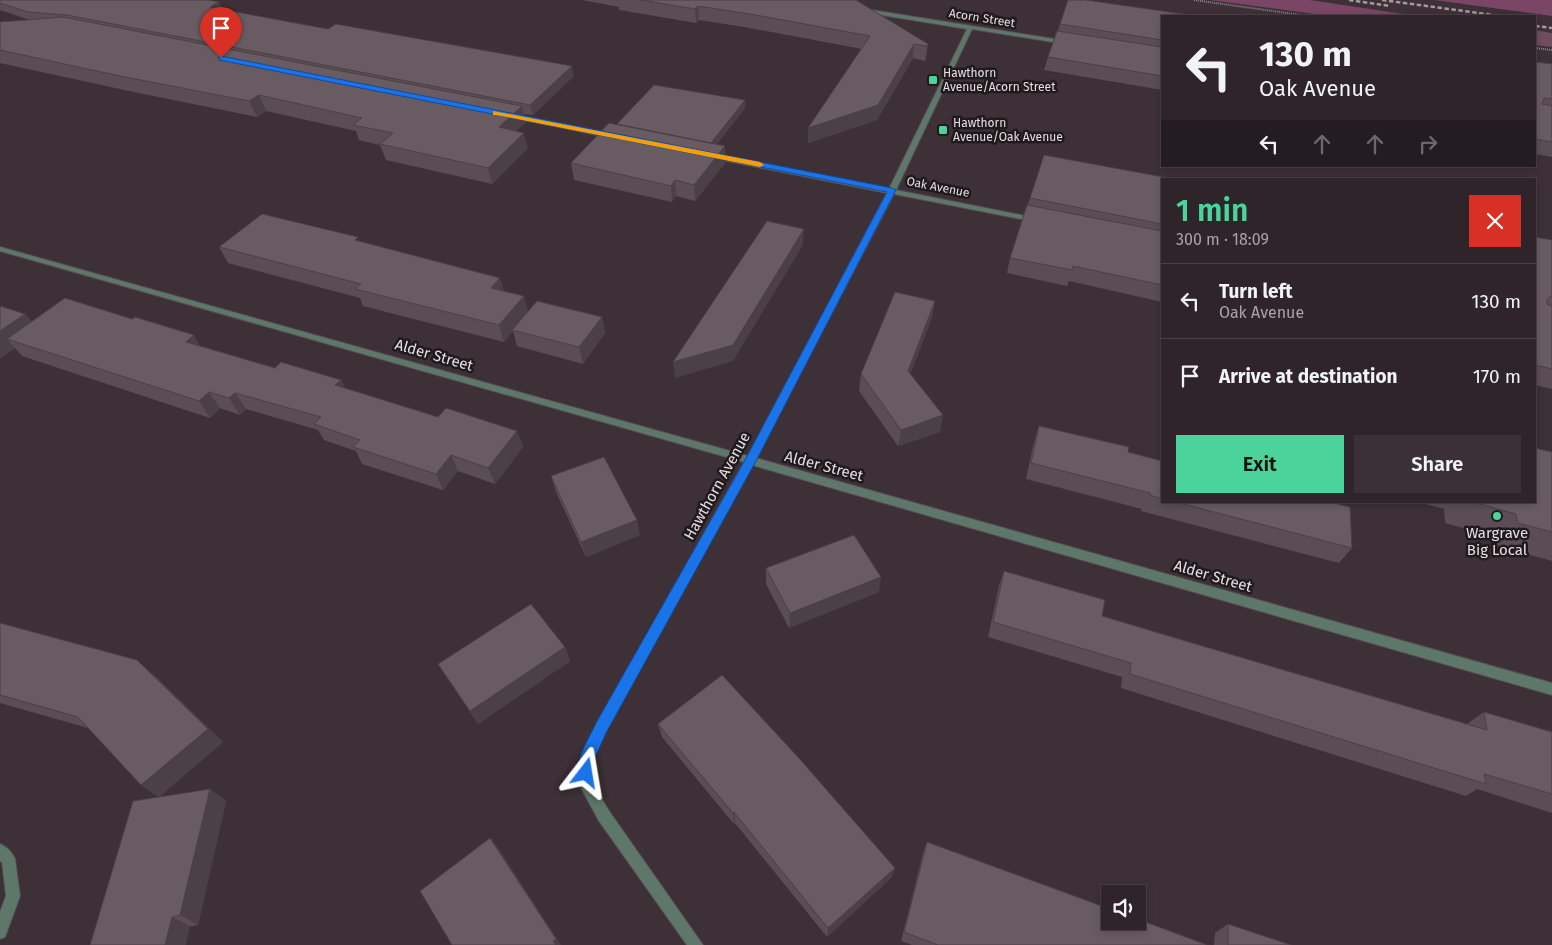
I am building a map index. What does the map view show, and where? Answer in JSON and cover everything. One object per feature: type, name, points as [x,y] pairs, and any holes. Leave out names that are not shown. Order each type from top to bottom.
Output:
[{"type":"street","name":"Acorn Street","points":[[858,10],[1076,44]]},
{"type":"street","name":"Hawthorn Avenue","points":[[696,945],[604,816],[585,784],[586,762],[600,728],[750,461],[892,190],[970,28]]},
{"type":"street","points":[[508,115],[624,138]]},
{"type":"street","name":"Oak Avenue","points":[[702,154],[1042,221]]},
{"type":"street","name":"Alder Street","points":[[0,249],[980,525],[1552,689]]},
{"type":"street","points":[[0,851],[8,860],[13,896],[0,932]]},
{"type":"path","points":[[1194,0],[1302,15]]},
{"type":"path","points":[[1536,48],[1552,50]]},
{"type":"shaded area","points":[[1210,0],[1310,0],[1410,15],[1322,15]]},
{"type":"shaded area","points":[[1434,0],[1552,0],[1552,16]]},
{"type":"shaded area","points":[[1536,30],[1552,33],[1552,47],[1536,45]]},
{"type":"building","points":[[0,0],[207,0],[219,2],[210,7],[328,29],[336,24],[572,66],[530,105],[67,15],[28,12],[0,3]]},
{"type":"building","points":[[641,0],[856,0],[928,44],[927,46],[914,44],[878,105],[808,128],[870,36],[750,14],[698,6],[695,9]]},
{"type":"building","points":[[1068,0],[1086,0],[1190,15],[1161,15],[1161,40],[1060,24]]},
{"type":"building","points":[[63,17],[522,106],[499,127],[524,133],[488,168],[380,144],[393,133],[353,125],[362,118],[259,95],[249,101],[0,50],[0,22]]},
{"type":"building","points":[[1057,31],[1161,47],[1161,76],[1048,57]]},
{"type":"building","points":[[1536,62],[1552,64],[1552,99],[1544,98],[1542,104],[1552,106],[1552,142],[1536,139]]},
{"type":"building","points":[[654,85],[745,100],[711,143],[617,124]]},
{"type":"building","points":[[609,123],[725,146],[694,185],[675,180],[671,186],[571,163]]},
{"type":"building","points":[[1044,155],[1169,178],[1161,178],[1161,224],[1030,198]]},
{"type":"building","points":[[1027,205],[1161,231],[1161,285],[1073,266],[1072,270],[1010,258]]},
{"type":"building","points":[[262,214],[358,237],[355,240],[500,278],[491,288],[524,296],[499,325],[355,289],[361,284],[219,247]]},
{"type":"building","points":[[767,221],[804,229],[733,345],[673,362]]},
{"type":"building","points":[[1536,237],[1552,240],[1552,297],[1547,299],[1547,304],[1552,306],[1552,369],[1536,365]]},
{"type":"building","points":[[895,292],[935,301],[908,371],[943,415],[901,430],[861,374]]},
{"type":"building","points":[[65,298],[132,319],[135,317],[194,335],[186,342],[275,368],[281,362],[341,380],[335,385],[438,417],[446,408],[517,431],[488,468],[451,455],[436,474],[353,447],[360,440],[314,424],[321,417],[235,393],[229,398],[209,392],[199,401],[7,339]]},
{"type":"building","points":[[537,301],[602,317],[579,347],[512,330]]},
{"type":"building","points":[[0,306],[25,314],[0,331]]},
{"type":"building","points":[[1039,426],[1129,447],[1128,452],[1161,461],[1161,499],[1150,495],[1150,493],[1031,463]]},
{"type":"building","points":[[1536,448],[1552,452],[1552,532],[1518,523],[1516,514],[1476,503],[1536,503]]},
{"type":"building","points":[[604,457],[637,520],[581,542],[551,476]]},
{"type":"building","points":[[1180,503],[1333,503],[1350,507],[1352,548]]},
{"type":"building","points":[[854,535],[881,577],[790,613],[766,568]]},
{"type":"building","points":[[1004,571],[1105,600],[1102,616],[1487,730],[1484,712],[1552,732],[1552,794],[1484,774],[1486,784],[1130,674],[1131,663],[993,622]]},
{"type":"building","points":[[531,604],[565,647],[470,711],[438,664]]},
{"type":"building","points":[[0,623],[137,660],[208,729],[141,785],[78,717],[0,695]]},
{"type":"building","points":[[722,675],[798,757],[895,868],[828,928],[734,812],[658,724]]},
{"type":"building","points":[[210,789],[180,915],[172,917],[165,945],[90,945],[133,801]]},
{"type":"building","points":[[490,838],[556,939],[553,941],[556,945],[452,945],[420,891]]},
{"type":"building","points":[[927,842],[1101,906],[1101,930],[1146,930],[1146,922],[1207,945],[938,945],[904,932]]},
{"type":"building","points":[[1228,924],[1291,945],[1228,945]]},
{"type":"railway","points":[[1349,0],[1390,6]]},
{"type":"railway","points":[[1382,0],[1494,15]]},
{"type":"railway","points":[[1536,26],[1552,28]]},
{"type":"slow traffic","points":[[496,113],[760,165]]},
{"type":"place","name":"Hawthorn Avenue/Acorn Street","points":[[933,80]]},
{"type":"place","name":"Hawthorn Avenue/Oak Avenue","points":[[943,130]]},
{"type":"place","name":"Wargrave Big Local","points":[[1497,516]]},
{"type":"route","points":[[221,58],[892,190],[750,461],[600,728],[586,762],[586,773]]}]
